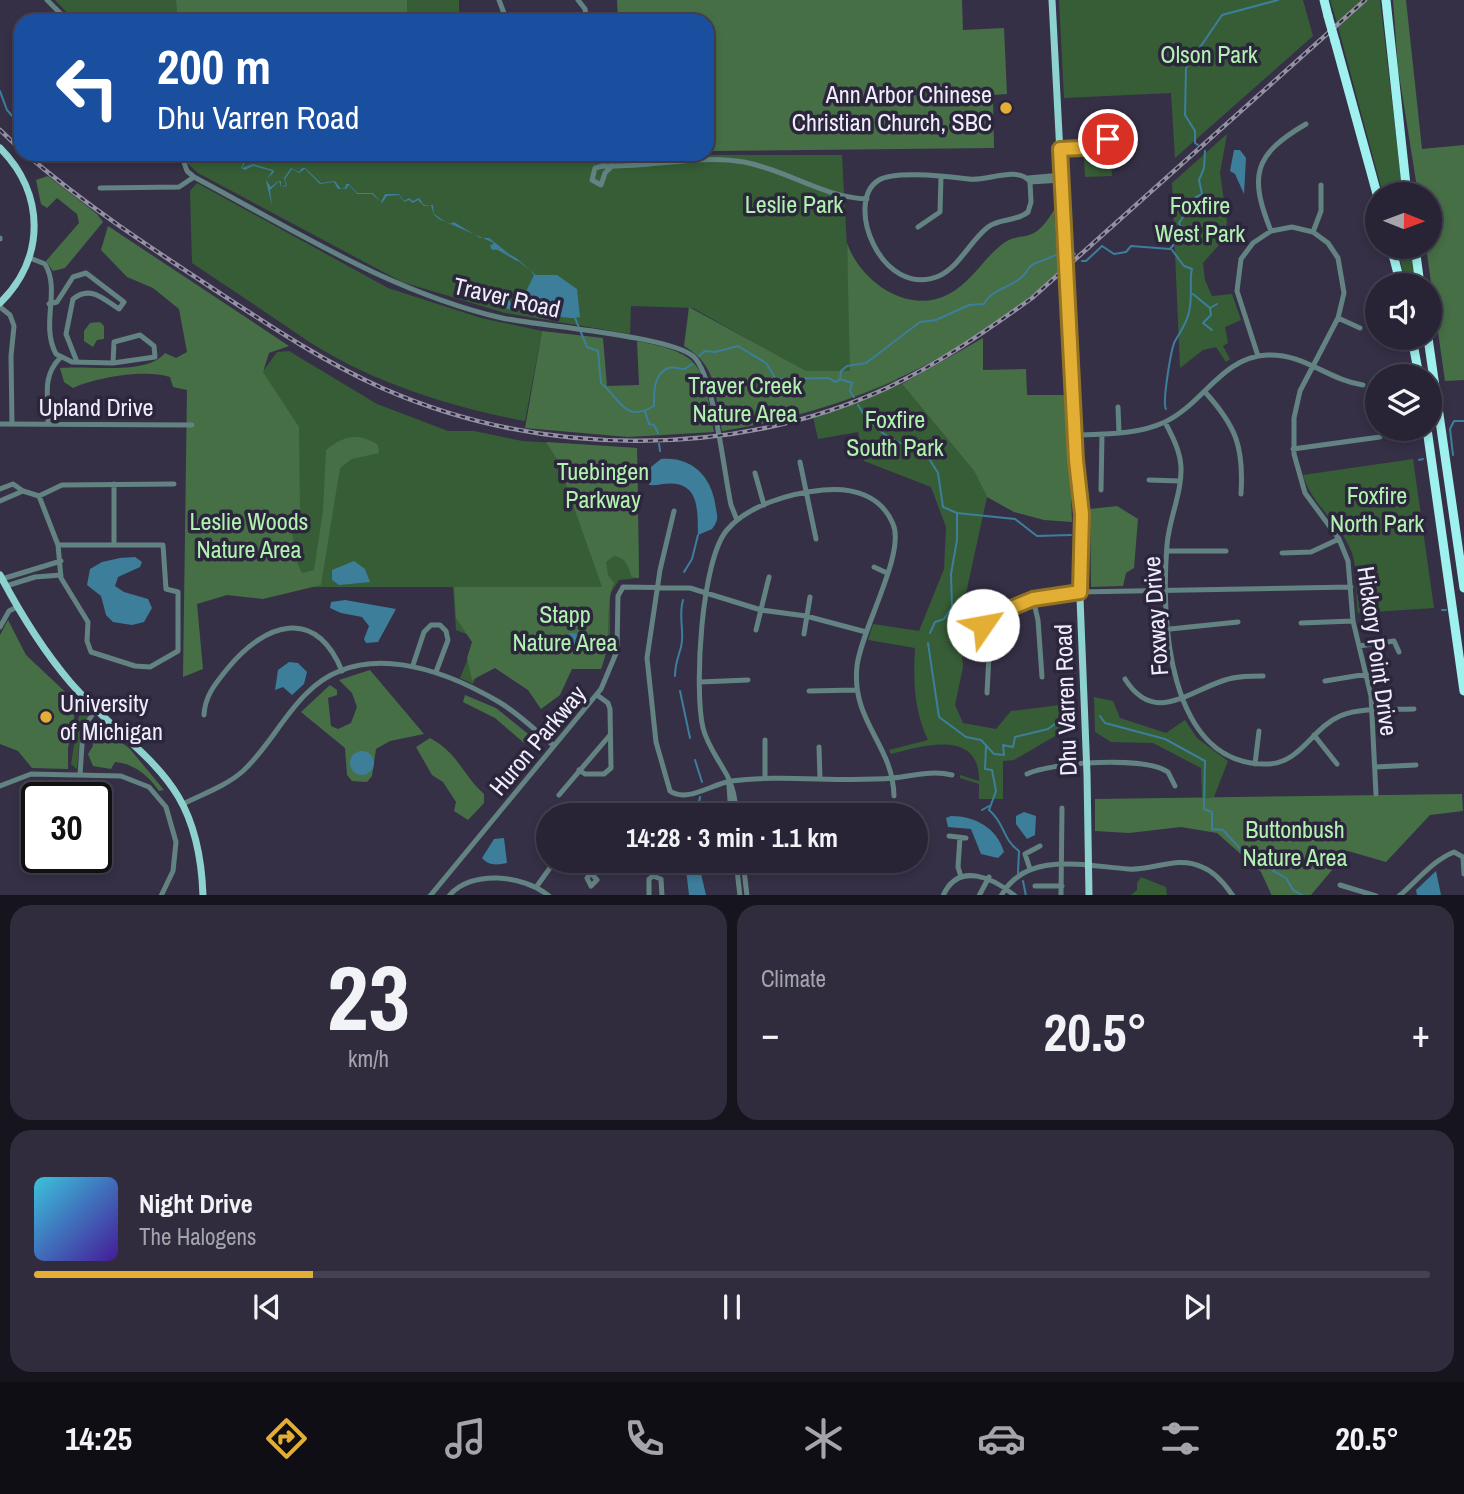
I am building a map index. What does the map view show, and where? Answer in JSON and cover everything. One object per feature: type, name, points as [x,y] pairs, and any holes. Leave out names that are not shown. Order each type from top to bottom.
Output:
[{"type":"highway","points":[[1324,0],[1374,182]]},
{"type":"highway","points":[[1386,0],[1406,182]]},
{"type":"highway","points":[[1430,350],[1464,588]]},
{"type":"highway","points":[[1429,441],[1464,691]]},
{"type":"main road","name":"Dhu Varren Road","points":[[1052,0],[1075,435],[1083,534],[1080,592],[1089,895]]},
{"type":"main road","points":[[0,148],[20,172],[33,204],[35,227],[30,259],[13,289],[0,305]]},
{"type":"main road","points":[[3,580],[17,607],[55,663],[97,708],[160,768],[183,804],[198,845],[203,895]]},
{"type":"street","points":[[47,0],[61,14]]},
{"type":"street","points":[[1271,231],[1258,195],[1259,169],[1277,141],[1306,124]]},
{"type":"street","points":[[1060,149],[1102,147]]},
{"type":"street","points":[[100,188],[179,187],[194,177],[187,171],[183,161]]},
{"type":"street","points":[[612,166],[661,161]]},
{"type":"street","points":[[714,161],[741,162],[773,170],[842,198],[867,199]]},
{"type":"street","points":[[1029,180],[1031,205],[1026,214],[990,226],[946,271],[926,278],[907,276],[880,258],[869,234],[867,199],[871,187],[885,177],[941,176],[970,180],[995,176],[1029,180],[1062,178]]},
{"type":"street","points":[[918,227],[940,212],[941,176]]},
{"type":"street","name":"Traver Road","points":[[194,177],[390,282],[482,313],[677,347],[697,360],[708,383],[731,505],[737,520]]},
{"type":"street","points":[[1258,356],[1238,295],[1237,278],[1246,250],[1271,231],[1292,227],[1313,232],[1321,211],[1321,185]]},
{"type":"street","name":"Hickory Point Drive","points":[[1313,232],[1331,247],[1341,265],[1344,290],[1338,318],[1312,365],[1296,408],[1293,449],[1297,474],[1305,493],[1339,539],[1348,561],[1353,621],[1367,674],[1372,710],[1376,794]]},
{"type":"street","points":[[30,259],[45,264],[53,284],[49,304],[51,340],[60,358]]},
{"type":"street","points":[[49,304],[57,302],[73,277],[86,272],[124,302],[119,309],[93,293],[79,295],[73,299],[66,334],[77,362]]},
{"type":"street","points":[[0,305],[10,315],[14,326],[12,424]]},
{"type":"street","points":[[1338,318],[1360,328]]},
{"type":"street","points":[[60,358],[77,362],[113,363],[152,359],[156,349],[143,336],[120,338],[113,345],[113,363]]},
{"type":"street","points":[[1075,435],[1141,430],[1166,422],[1205,392],[1230,368],[1258,356],[1288,356],[1342,381],[1363,385]]},
{"type":"street","points":[[48,424],[48,372],[60,358]]},
{"type":"street","points":[[1205,392],[1235,432],[1241,455],[1241,494]]},
{"type":"street","points":[[1118,407],[1119,433]]},
{"type":"street","name":"Foxway Drive","points":[[1166,422],[1179,456],[1180,481],[1167,551],[1171,659],[1182,698],[1192,719],[1209,742],[1229,755],[1255,764]]},
{"type":"street","name":"Upland Drive","points":[[0,424],[192,425]]},
{"type":"street","points":[[1101,490],[1102,434]]},
{"type":"street","points":[[1293,449],[1365,439]]},
{"type":"street","points":[[800,462],[816,539]]},
{"type":"street","points":[[755,473],[764,505]]},
{"type":"street","points":[[1149,480],[1180,481]]},
{"type":"street","points":[[0,489],[13,484],[23,491],[39,496],[61,485],[174,484]]},
{"type":"street","points":[[114,484],[114,545]]},
{"type":"street","points":[[734,803],[730,781],[706,741],[700,710],[701,631],[720,540],[737,520],[764,505],[805,493],[845,489],[867,496],[882,505],[895,527],[896,542],[857,666],[862,715],[890,764],[894,796]]},
{"type":"street","points":[[0,501],[23,491]]},
{"type":"street","points":[[39,496],[58,545],[61,575],[85,614],[92,652],[135,666],[153,666],[178,651],[178,592],[165,587],[163,545],[58,545]]},
{"type":"street","points":[[674,511],[657,587],[647,658],[656,742],[665,785],[672,793],[682,796],[730,781],[765,778],[893,778],[933,772],[952,775]]},
{"type":"street","points":[[1282,553],[1311,552],[1339,539]]},
{"type":"street","points":[[1167,551],[1226,551]]},
{"type":"street","points":[[3,580],[61,561]]},
{"type":"street","points":[[874,567],[887,573]]},
{"type":"street","points":[[32,569],[35,577]]},
{"type":"street","points":[[3,580],[61,575]]},
{"type":"street","points":[[756,630],[769,577]]},
{"type":"street","name":"Huron Parkway","points":[[430,895],[597,695],[611,670],[617,651],[618,596],[623,587],[657,587]]},
{"type":"street","points":[[657,587],[707,592],[761,610],[806,616],[866,632]]},
{"type":"street","points":[[987,693],[989,655],[983,624],[987,618],[1033,599],[1080,592],[1351,587]]},
{"type":"street","points":[[804,634],[810,597]]},
{"type":"street","points":[[1033,599],[1038,620],[1042,677]]},
{"type":"street","points":[[0,627],[9,611],[17,607]]},
{"type":"street","points":[[1301,623],[1353,621]]},
{"type":"street","points":[[1170,629],[1238,622]]},
{"type":"street","points":[[414,665],[424,632],[431,625],[440,625],[446,631],[448,640],[436,673]]},
{"type":"street","points":[[204,715],[207,695],[244,649],[267,632],[279,628],[310,633],[336,657],[342,671]]},
{"type":"street","points":[[1359,646],[1394,640],[1399,652]]},
{"type":"street","points":[[183,804],[242,772],[309,691],[342,671],[367,664],[414,665],[436,673],[501,703],[553,745]]},
{"type":"street","points":[[1325,681],[1367,674]]},
{"type":"street","points":[[1125,679],[1137,695],[1151,702],[1166,703],[1227,679],[1263,676]]},
{"type":"street","points":[[700,682],[748,680]]},
{"type":"street","points":[[809,691],[858,690]]},
{"type":"street","points":[[579,770],[591,775],[608,772],[612,760],[608,703],[597,695]]},
{"type":"street","points":[[80,775],[83,729],[97,708]]},
{"type":"street","points":[[1259,731],[1255,764],[1286,761],[1340,716],[1372,710],[1414,709]]},
{"type":"street","points":[[559,795],[610,735]]},
{"type":"street","points":[[1314,735],[1337,765]]},
{"type":"street","points":[[765,740],[765,778]]},
{"type":"street","points":[[819,747],[820,779]]},
{"type":"street","points":[[1027,774],[1046,767],[1152,764],[1168,772],[1175,786]]},
{"type":"street","points":[[1375,767],[1416,765]]},
{"type":"street","points":[[0,786],[30,774],[132,778],[149,787],[162,801],[173,825],[176,852],[171,878],[161,895]]},
{"type":"street","points":[[730,781],[731,803]]},
{"type":"street","points":[[1061,895],[1062,808]]},
{"type":"street","points":[[949,836],[963,837],[958,867],[961,877]]},
{"type":"street","points":[[1030,869],[1025,854],[1040,846]]},
{"type":"street","points":[[1399,895],[1408,894],[1429,867],[1454,852],[1462,857],[1464,874]]},
{"type":"street","points":[[1001,895],[1005,887],[1030,869],[1089,863],[1129,869],[1171,863],[1192,864],[1210,872],[1233,895]]},
{"type":"street","points":[[537,886],[546,873]]},
{"type":"street","points":[[737,873],[740,895]]},
{"type":"street","points":[[744,873],[747,895]]},
{"type":"street","points":[[649,895],[649,879],[653,876],[661,880],[662,895]]},
{"type":"street","points":[[943,895],[946,889],[961,877],[989,877],[1015,895]]},
{"type":"street","points":[[979,895],[989,877]]},
{"type":"street","points":[[449,895],[464,883],[473,880],[517,880],[537,886],[548,895]]},
{"type":"street","points":[[1343,883],[1376,895]]},
{"type":"street","points":[[1035,886],[1062,886]]},
{"type":"green space","points":[[55,0],[176,0],[177,14],[68,14]]},
{"type":"green space","points":[[176,0],[407,0],[408,14],[177,14]]},
{"type":"green space","points":[[407,0],[459,0],[459,14],[408,14]]},
{"type":"green space","points":[[617,0],[962,0],[963,30],[1004,28],[1007,94],[993,95],[994,148],[714,151],[714,14],[618,14]]},
{"type":"green space","name":"Olson Park","points":[[1059,0],[1303,0],[1313,36],[1175,158],[1171,93],[1064,98]]},
{"type":"green space","points":[[1330,0],[1362,0],[1337,23]]},
{"type":"green space","points":[[1367,0],[1380,0],[1402,182],[1380,182],[1338,27]]},
{"type":"green space","points":[[1393,0],[1406,0],[1422,149],[1464,145],[1464,380],[1445,381],[1441,350],[1442,273],[1430,273],[1428,259],[1442,259],[1442,182],[1416,182],[1398,68]]},
{"type":"green space","name":"Foxfire West Park","points":[[1227,134],[1220,173],[1227,221],[1225,238],[1203,263],[1205,280],[1212,296],[1232,294],[1241,320],[1225,327],[1228,343],[1223,346],[1230,359],[1226,362],[1216,347],[1203,350],[1180,368],[1172,183]]},
{"type":"green space","name":"Leslie Park","points":[[714,155],[842,155],[849,286],[897,380],[811,411],[722,431],[804,371],[693,308],[631,306],[630,334],[505,313],[402,282],[198,173],[187,163],[714,161]]},
{"type":"green space","points":[[1111,157],[1112,176],[1085,177],[1084,158]]},
{"type":"green space","points":[[48,176],[97,214],[103,222],[65,268],[53,271],[46,261],[79,223],[77,214],[57,198],[47,208],[41,204],[36,180]]},
{"type":"green space","points":[[197,183],[388,288],[481,318],[542,331],[525,421],[437,400],[351,365],[299,335],[192,263],[190,191]]},
{"type":"green space","name":"Traver Creek Nature Area","points":[[1054,210],[1058,272],[984,331],[902,377],[859,395],[769,422],[722,431],[716,393],[709,372],[704,363],[684,346],[689,307],[806,371],[850,371],[847,243],[853,257],[874,282],[902,298],[933,300],[949,294],[970,278],[1000,246],[1039,230]]},
{"type":"green space","name":"Leslie Woods Nature Area","points":[[108,226],[289,346],[269,353],[263,372],[299,427],[300,511],[292,530],[296,560],[302,573],[314,570],[323,510],[326,450],[338,441],[351,437],[364,438],[378,445],[379,453],[352,459],[340,468],[321,585],[263,599],[227,595],[197,604],[203,669],[183,677],[187,390],[173,387],[170,377],[148,374],[108,378],[73,388],[64,382],[60,368],[131,367],[145,365],[165,353],[176,358],[187,352],[179,309],[153,288],[127,277],[101,250]]},
{"type":"green space","points":[[1400,259],[1413,259],[1414,273],[1403,273]]},
{"type":"green space","points":[[198,288],[264,370],[277,352],[289,351],[377,404],[448,431],[474,431],[522,441],[637,448],[639,578],[619,580],[610,594],[610,640],[601,669],[526,669],[487,649],[473,684],[460,678],[476,638],[456,630],[453,587],[197,587]]},
{"type":"green space","points":[[100,322],[104,326],[104,339],[97,340],[93,347],[84,341],[84,331],[90,323]]},
{"type":"green space","points":[[542,331],[603,338],[607,386],[639,385],[637,341],[660,346],[689,358],[703,378],[714,432],[628,437],[525,428]]},
{"type":"green space","points":[[983,338],[983,370],[1026,369],[1027,395],[1067,395],[1072,522],[1044,520],[1014,512],[987,497],[974,471],[902,384]]},
{"type":"green space","name":"Foxfire South Park","points":[[902,384],[974,471],[987,497],[960,621],[973,616],[977,628],[960,635],[963,667],[955,705],[963,723],[996,729],[1011,711],[1076,703],[1076,724],[1014,760],[1003,761],[1003,799],[979,799],[979,784],[960,778],[960,775],[979,781],[977,764],[970,753],[960,747],[933,745],[891,754],[889,750],[928,740],[916,695],[915,648],[868,640],[873,624],[919,631],[944,569],[946,527],[931,487],[864,461],[858,432],[818,439],[813,417]]},
{"type":"green space","points":[[546,442],[637,448],[639,578],[632,577],[619,557],[614,556],[606,562],[608,575],[614,583],[609,601],[607,646],[601,669],[572,669],[560,695],[541,709],[528,690],[495,668],[472,680],[467,658],[472,642],[456,618],[454,587],[602,587],[557,459]]},
{"type":"green space","name":"Foxfire North Park","points":[[1413,459],[1434,608],[1358,613],[1356,572],[1350,548],[1339,529],[1312,495],[1303,475]]},
{"type":"green space","points":[[1117,506],[1138,519],[1134,568],[1126,573],[1123,586],[1091,587],[1090,509]]},
{"type":"green space","points":[[8,620],[26,655],[77,703],[68,748],[68,769],[32,768],[18,751],[0,744],[0,635]]},
{"type":"green space","points":[[370,670],[424,734],[390,741],[376,749],[372,776],[367,782],[352,781],[347,775],[345,748],[301,712],[330,685],[337,690],[337,695],[328,698],[331,726],[338,729],[351,723],[357,707],[352,693],[339,680]]},
{"type":"green space","points":[[465,695],[496,708],[537,741],[524,743],[495,718],[463,702]]},
{"type":"green space","points":[[1094,697],[1113,701],[1120,718],[1166,733],[1185,720],[1197,738],[1228,761],[1214,797],[1202,797],[1201,768],[1153,743],[1111,742],[1095,732]]},
{"type":"green space","points":[[81,704],[90,713],[80,731],[77,769],[71,764]]},
{"type":"green space","points":[[93,720],[130,749],[164,790],[159,791],[145,775],[128,765],[115,762],[111,769],[93,766],[88,754],[93,746],[89,727]]},
{"type":"green space","points":[[430,738],[454,757],[484,794],[484,803],[468,820],[454,811],[456,802],[443,782],[432,775],[416,747]]},
{"type":"green space","name":"Buttonbush Nature Area","points":[[1462,794],[1463,811],[1430,815],[1386,862],[1348,851],[1311,895],[1272,895],[1261,872],[1217,833],[1181,827],[1129,833],[1095,831],[1095,799]]},
{"type":"green space","points":[[1141,877],[1166,887],[1167,895],[1131,895],[1137,890]]},
{"type":"water","points":[[1234,150],[1240,150],[1246,158],[1244,194],[1235,174],[1230,171]]},
{"type":"water","points":[[246,161],[242,168],[253,164],[273,170],[274,172],[267,179],[272,171],[253,166],[245,170],[241,168]]},
{"type":"water","points":[[291,168],[299,172],[305,168],[321,183],[335,181],[341,189],[338,189],[334,182],[320,184],[305,169],[299,173],[292,169],[285,179],[287,186],[281,187],[286,185],[284,178]]},
{"type":"water","points":[[266,181],[271,187],[279,181],[270,190],[272,206]]},
{"type":"water","points":[[349,184],[357,193],[373,193],[381,202],[385,194],[399,194],[404,201],[409,198],[413,201],[419,198],[424,205],[431,205],[424,206],[418,200],[413,203],[409,200],[404,202],[399,195],[387,196],[382,203],[372,194],[357,194],[349,185],[346,189],[341,189]]},
{"type":"water","points":[[454,222],[474,234],[450,224]]},
{"type":"water","points":[[483,238],[489,238],[509,254],[492,250],[490,246],[494,243]]},
{"type":"water","points":[[529,270],[536,275],[557,275],[577,289],[580,317],[562,317],[527,309],[513,311],[504,307],[501,299],[505,294],[512,305],[519,306],[534,275]]},
{"type":"water","points":[[661,459],[683,461],[706,479],[711,488],[717,515],[712,529],[698,535],[696,505],[685,487],[677,484],[649,485],[651,467]]},
{"type":"water","points":[[135,557],[142,562],[140,567],[118,577],[115,586],[124,592],[148,599],[152,608],[144,622],[132,625],[113,622],[106,615],[101,596],[87,585],[90,569],[102,562]]},
{"type":"water","points":[[354,561],[365,569],[370,582],[339,585],[332,580],[332,570]]},
{"type":"water","points":[[345,600],[396,609],[378,642],[366,643],[364,639],[369,626],[362,617],[330,608],[331,602]]},
{"type":"water","points":[[572,633],[587,636],[594,643],[577,652],[569,651],[563,644],[567,635]]},
{"type":"water","points":[[289,662],[298,663],[307,672],[304,684],[292,695],[283,687],[275,690],[278,670]]},
{"type":"water","points":[[362,751],[373,758],[374,763],[367,774],[362,775],[351,768],[350,763],[357,752]]},
{"type":"water","points":[[1024,812],[1036,816],[1035,835],[1027,839],[1016,824],[1016,816]]},
{"type":"water","points":[[946,818],[968,818],[984,825],[996,836],[1004,852],[998,858],[981,854],[971,829],[948,827]]},
{"type":"water","points":[[504,838],[507,863],[493,864],[482,858],[494,839]]},
{"type":"water","points":[[1436,871],[1441,895],[1417,895],[1416,890]]},
{"type":"water","points":[[686,873],[701,873],[706,895],[689,895]]},
{"type":"waterway","points":[[1198,145],[1195,143],[1195,131],[1185,115],[1186,68],[1222,15],[1278,0]]},
{"type":"waterway","points":[[0,91],[7,110],[14,118]]},
{"type":"waterway","points":[[1082,261],[1086,261],[1102,246],[1114,254],[1126,252],[1131,246],[1170,249],[1184,233],[1179,223],[1186,213],[1185,203],[1202,194],[1199,180],[1204,168],[1205,151]]},
{"type":"waterway","points":[[498,249],[517,260]]},
{"type":"waterway","points":[[1166,409],[1171,354],[1187,320],[1192,269],[1184,266],[1172,250]]},
{"type":"waterway","points":[[1069,251],[1075,254]]},
{"type":"waterway","points":[[840,379],[841,371],[847,366],[866,363],[920,322],[936,320],[969,305],[984,304],[992,294],[1020,279],[1032,265],[1061,252]]},
{"type":"waterway","points":[[1193,294],[1210,308],[1217,304]]},
{"type":"waterway","points":[[1210,308],[1211,315],[1203,323],[1212,330]]},
{"type":"waterway","points":[[575,318],[587,347],[598,351],[601,383],[629,411],[644,411],[654,406],[655,385],[663,371],[670,367],[685,369],[692,364]]},
{"type":"waterway","points":[[699,356],[705,351],[715,352],[738,346],[766,363],[776,379],[828,378],[836,382],[840,379],[852,383],[850,391],[854,397]]},
{"type":"waterway","points":[[858,405],[869,421],[885,434],[903,444],[923,449],[938,473],[943,507],[957,513],[957,540],[951,574],[952,607],[944,619],[935,622],[930,633]]},
{"type":"waterway","points":[[645,412],[649,424],[654,425],[658,433]]},
{"type":"waterway","points":[[1453,455],[1450,429],[1454,421],[1464,421]]},
{"type":"waterway","points":[[659,444],[660,451]]},
{"type":"waterway","points":[[1419,460],[1423,459]]},
{"type":"waterway","points":[[957,513],[1015,519],[1037,536],[1071,535]]},
{"type":"waterway","points":[[684,572],[692,559],[698,535]]},
{"type":"waterway","points":[[675,676],[682,642],[683,600]]},
{"type":"waterway","points":[[928,643],[939,717],[966,737],[981,740],[994,754],[1004,755],[1003,745],[1013,747],[1015,737],[1048,729],[1077,708]]},
{"type":"waterway","points":[[680,691],[690,738]]},
{"type":"waterway","points":[[1100,716],[1105,723],[1165,739],[1205,761],[1204,809],[1212,812],[1212,829],[1223,830],[1246,855],[1286,878],[1293,890],[1302,895]]},
{"type":"waterway","points":[[986,747],[985,769],[992,770],[996,791],[989,810],[998,820],[1009,841],[1019,851],[1018,873]]},
{"type":"waterway","points":[[695,760],[702,782]]},
{"type":"waterway","points":[[699,803],[700,797]]},
{"type":"waterway","points":[[982,810],[989,806]]},
{"type":"waterway","points":[[1023,881],[1026,895]]},
{"type":"railway","points":[[35,161],[93,207],[188,272],[295,341],[382,388],[442,411],[505,427],[570,437],[636,441],[701,438],[766,428],[829,411],[908,378],[980,334],[1032,298],[1365,0]]},
{"type":"railway","points":[[0,130],[14,143]]},
{"type":"place","name":"Ann Arbor Chinese Christian Church, SBC","points":[[1006,108]]},
{"type":"place","name":"University of Michigan","points":[[46,717]]},
{"type":"route","points":[[983,625],[987,618],[1033,599],[1080,592],[1082,514],[1076,460],[1060,149],[1102,147],[1103,142],[1108,139]]},
{"type":"park label","name":"Tuebingen Parkway","points":[[603,485]]},
{"type":"park label","name":"Stapp Nature Area","points":[[565,628]]}]
